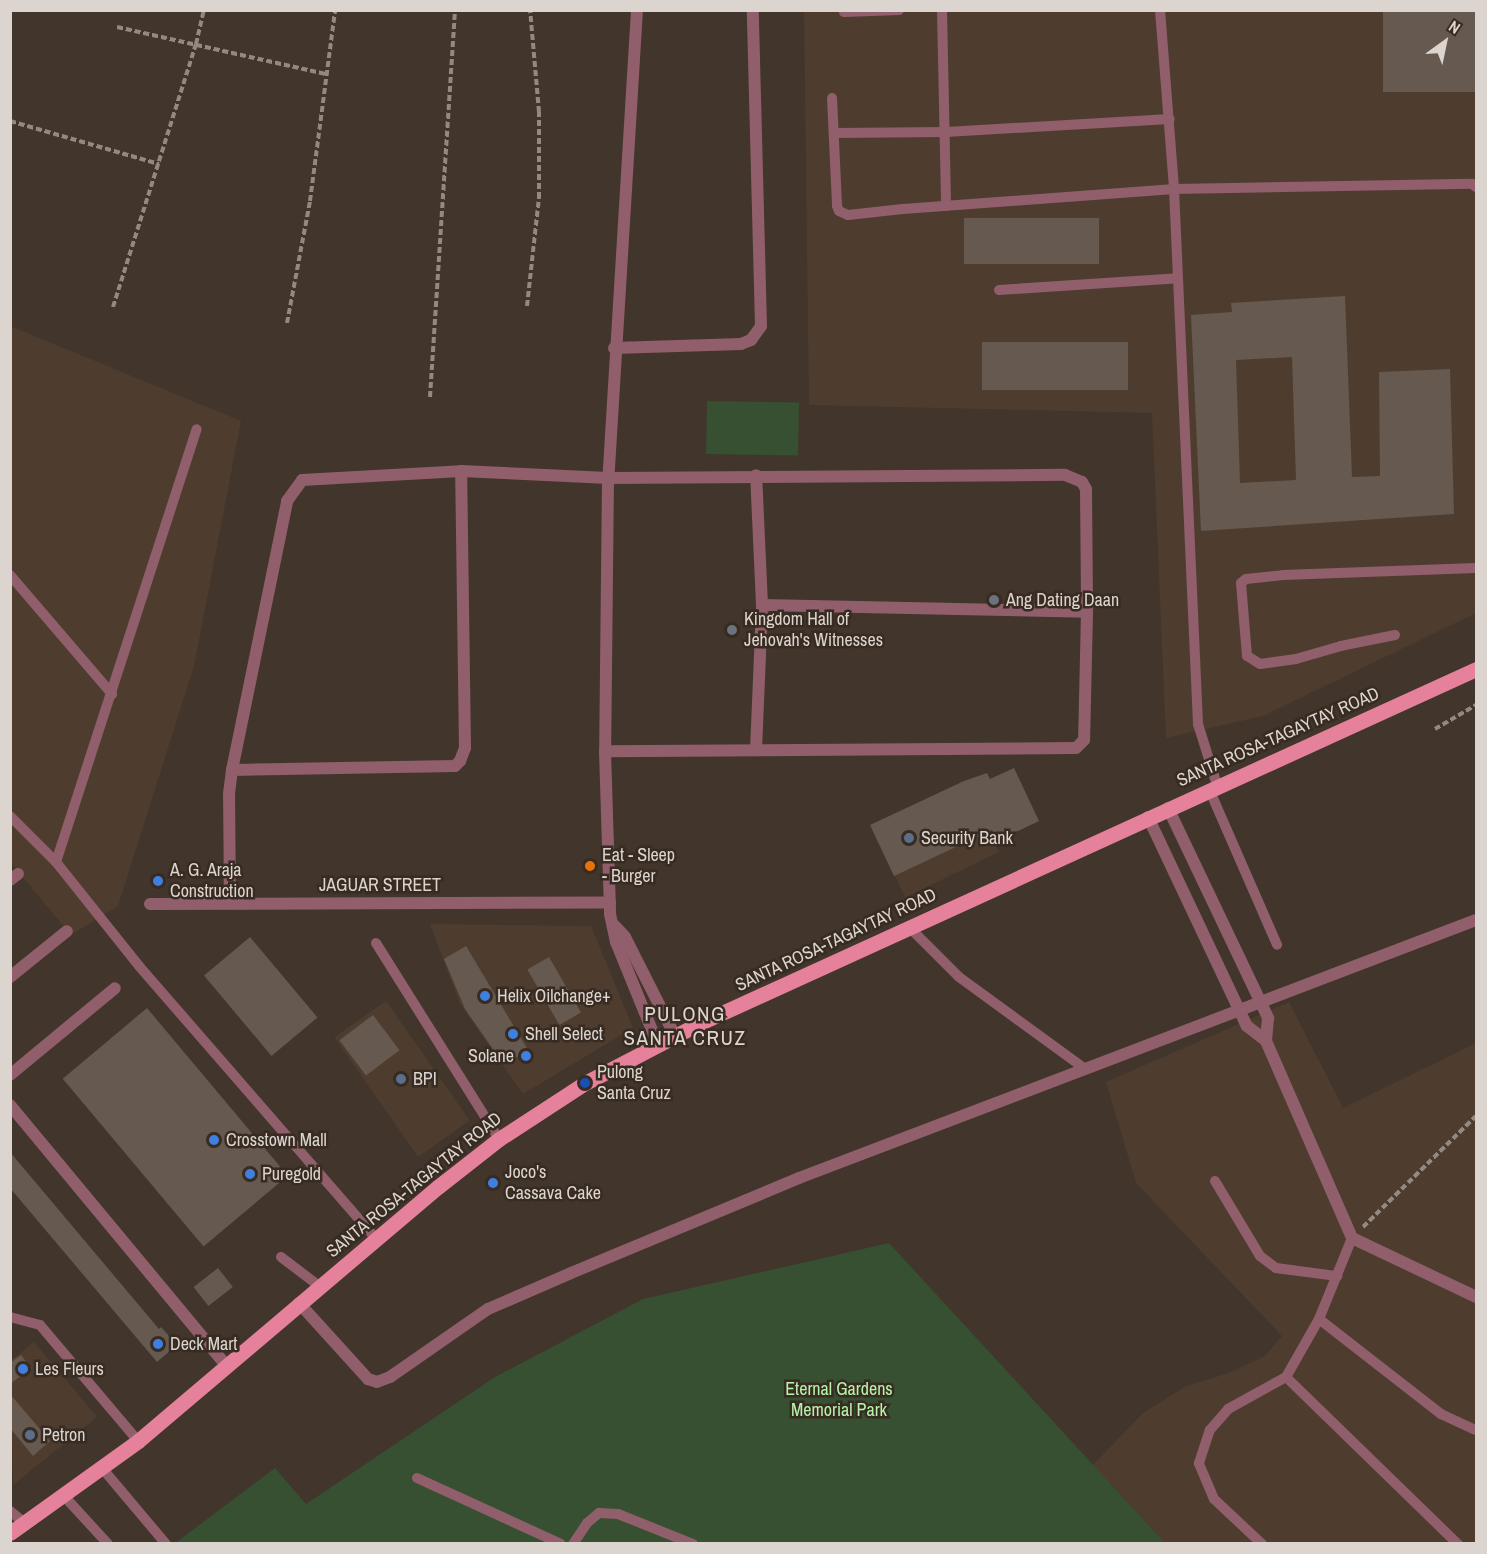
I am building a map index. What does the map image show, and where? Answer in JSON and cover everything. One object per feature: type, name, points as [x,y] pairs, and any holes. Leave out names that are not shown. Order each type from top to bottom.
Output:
[{"type":"main road","name":"SANTA ROSA-TAGAYTAY ROAD","points":[[10,1533],[138,1441],[318,1286],[499,1139],[585,1083],[675,1036],[1213,787],[1476,669]]},
{"type":"street","points":[[637,10],[614,348],[608,478],[606,751],[610,903],[616,942],[658,1045]]},
{"type":"street","points":[[614,348],[741,344],[751,340],[761,326],[753,10]]},
{"type":"street","points":[[232,770],[455,766],[460,761],[465,748],[461,471]]},
{"type":"street","points":[[230,903],[229,794],[232,770],[287,501],[296,485],[302,480],[461,471],[608,478],[756,475],[1065,475],[1082,482],[1086,489],[1087,612],[1084,740],[1076,748],[606,751]]},
{"type":"street","points":[[756,475],[762,605],[756,750]]},
{"type":"street","points":[[762,605],[1087,612]]},
{"type":"street","points":[[1168,808],[1268,1018],[1266,1041]]},
{"type":"street","points":[[1148,818],[1239,1010],[1248,1026],[1266,1041],[1352,1238],[1476,1297]]},
{"type":"street","name":"JAGUAR STREET","points":[[150,904],[610,903]]},
{"type":"street","points":[[299,1303],[368,1379],[377,1382],[390,1377],[488,1309],[799,1178],[1476,920]]},
{"type":"street","points":[[613,924],[624,937],[675,1036]]},
{"type":"street","points":[[10,977],[67,931]]},
{"type":"street","points":[[10,1075],[115,988]]},
{"type":"street","points":[[10,1105],[227,1366]]},
{"type":"lane","points":[[844,12],[899,10]]},
{"type":"lane","points":[[942,10],[946,206]]},
{"type":"lane","points":[[1160,10],[1174,189],[1198,724],[1213,787],[1277,945]]},
{"type":"lane","points":[[832,98],[837,206],[842,213],[854,215],[1174,189],[1472,184],[1476,186]]},
{"type":"lane","points":[[835,133],[946,132],[1170,119]]},
{"type":"lane","points":[[999,290],[1178,278]]},
{"type":"lane","points":[[56,862],[197,429]]},
{"type":"lane","points":[[1395,635],[1341,646],[1296,659],[1260,664],[1246,656],[1241,583],[1246,579],[1283,575],[1476,568]]},
{"type":"lane","points":[[10,575],[112,694]]},
{"type":"lane","points":[[10,816],[56,862],[139,966],[376,1239]]},
{"type":"lane","points":[[910,928],[959,976],[1084,1068]]},
{"type":"lane","points":[[376,943],[499,1139]]},
{"type":"lane","points":[[1215,1181],[1260,1256],[1276,1268],[1337,1276]]},
{"type":"lane","points":[[1262,1544],[1214,1499],[1199,1463],[1210,1430],[1228,1409],[1286,1377],[1319,1319],[1352,1238]]},
{"type":"lane","points":[[281,1257],[318,1286]]},
{"type":"lane","points":[[10,1317],[40,1325],[138,1441]]},
{"type":"lane","points":[[1319,1319],[1441,1414],[1476,1430]]},
{"type":"lane","points":[[1286,1377],[1458,1544]]},
{"type":"lane","points":[[102,1468],[166,1544]]},
{"type":"lane","points":[[417,1478],[561,1544]]},
{"type":"lane","points":[[64,1496],[108,1544]]},
{"type":"lane","points":[[10,1511],[25,1523]]},
{"type":"lane","points":[[573,1544],[586,1522],[599,1514],[618,1514],[693,1544]]},
{"type":"path","points":[[113,307],[196,45],[204,10]]},
{"type":"path","points":[[287,323],[310,201],[335,10]]},
{"type":"path","points":[[430,398],[455,10]]},
{"type":"path","points":[[527,306],[539,198],[539,111],[530,10]]},
{"type":"path","points":[[117,27],[326,74]]},
{"type":"path","points":[[10,121],[159,164]]},
{"type":"path","points":[[1435,729],[1476,705]]},
{"type":"path","points":[[1352,1238],[1476,1116]]},
{"type":"shaded area","points":[[804,11],[1476,11],[1476,613],[1263,716],[1166,738],[1152,413],[809,405]]},
{"type":"shaded area","points":[[10,326],[241,421],[194,666],[118,906],[71,935],[11,863]]},
{"type":"shaded area","points":[[964,781],[999,852],[905,898],[871,827]]},
{"type":"shaded area","points":[[430,924],[591,926],[633,1028],[523,1094],[460,1004]]},
{"type":"shaded area","name":"BPI","points":[[386,1001],[470,1121],[418,1157],[334,1037]]},
{"type":"shaded area","points":[[1289,1002],[1343,1108],[1476,1043],[1476,1543],[1165,1543],[1093,1465],[1142,1414],[1186,1386],[1229,1373],[1265,1356],[1282,1336],[1136,1183],[1106,1082]]},
{"type":"shaded area","points":[[34,1342],[97,1417],[13,1485],[10,1361]]},
{"type":"green space","points":[[707,401],[799,403],[798,456],[706,454]]},
{"type":"green space","name":"Eternal Gardens Memorial Park","points":[[889,1243],[1165,1543],[174,1544],[275,1468],[306,1504],[495,1377],[643,1299]]},
{"type":"building","points":[[1383,10],[1476,10],[1476,92],[1383,92]]},
{"type":"building","points":[[964,218],[1099,218],[1099,264],[964,264]]},
{"type":"building","points":[[1345,296],[1352,477],[1380,476],[1379,372],[1450,369],[1454,514],[1201,531],[1191,315],[1232,312],[1231,303]],"holes":[[[1292,357],[1296,480],[1240,483],[1236,360]]]},
{"type":"building","points":[[982,342],[1128,342],[1128,390],[982,390]]},
{"type":"building","points":[[1014,768],[1039,821],[997,841],[992,830],[894,876],[870,825],[964,781],[987,773],[990,779]]},
{"type":"building","points":[[250,937],[317,1017],[272,1056],[204,976]]},
{"type":"building","points":[[466,946],[528,1050],[504,1065],[465,1009],[444,959]]},
{"type":"building","points":[[549,957],[581,1012],[559,1025],[527,970]]},
{"type":"building","points":[[147,1008],[288,1176],[204,1246],[63,1079]]},
{"type":"building","points":[[373,1015],[399,1050],[366,1075],[339,1040]]},
{"type":"building","points":[[10,1152],[159,1329],[161,1327],[177,1345],[157,1362],[10,1188]]},
{"type":"building","points":[[218,1268],[233,1287],[208,1306],[194,1287]]},
{"type":"building","points":[[21,1355],[31,1368],[10,1384],[10,1363]]},
{"type":"building","name":"Petron","points":[[10,1394],[50,1441],[33,1456],[10,1428]]},
{"type":"place","name":"Ang Dating Daan","points":[[994,600]]},
{"type":"place","name":"Kingdom Hall of Jehovah's Witnesses","points":[[732,630]]},
{"type":"place","name":"Security Bank","points":[[909,838]]},
{"type":"place","name":"Eat - Sleep - Burger","points":[[590,866]]},
{"type":"place","name":"A. G. Araja Construction","points":[[158,881]]},
{"type":"place","name":"Helix Oilchange+","points":[[485,996]]},
{"type":"place","name":"Shell Select","points":[[513,1034]]},
{"type":"place","name":"Solane","points":[[526,1056]]},
{"type":"place","name":"BPI","points":[[401,1079]]},
{"type":"place","name":"Pulong Santa Cruz","points":[[585,1083]]},
{"type":"place","name":"Crosstown Mall","points":[[214,1140]]},
{"type":"place","name":"Puregold","points":[[250,1174]]},
{"type":"place","name":"Joco's Cassava Cake","points":[[493,1183]]},
{"type":"place","name":"Deck Mart","points":[[158,1344]]},
{"type":"place","name":"Les Fleurs","points":[[23,1369]]},
{"type":"place","name":"Petron","points":[[30,1435]]},
{"type":"district","name":"PULONG SANTA CRUZ","points":[[685,1026]]}]
